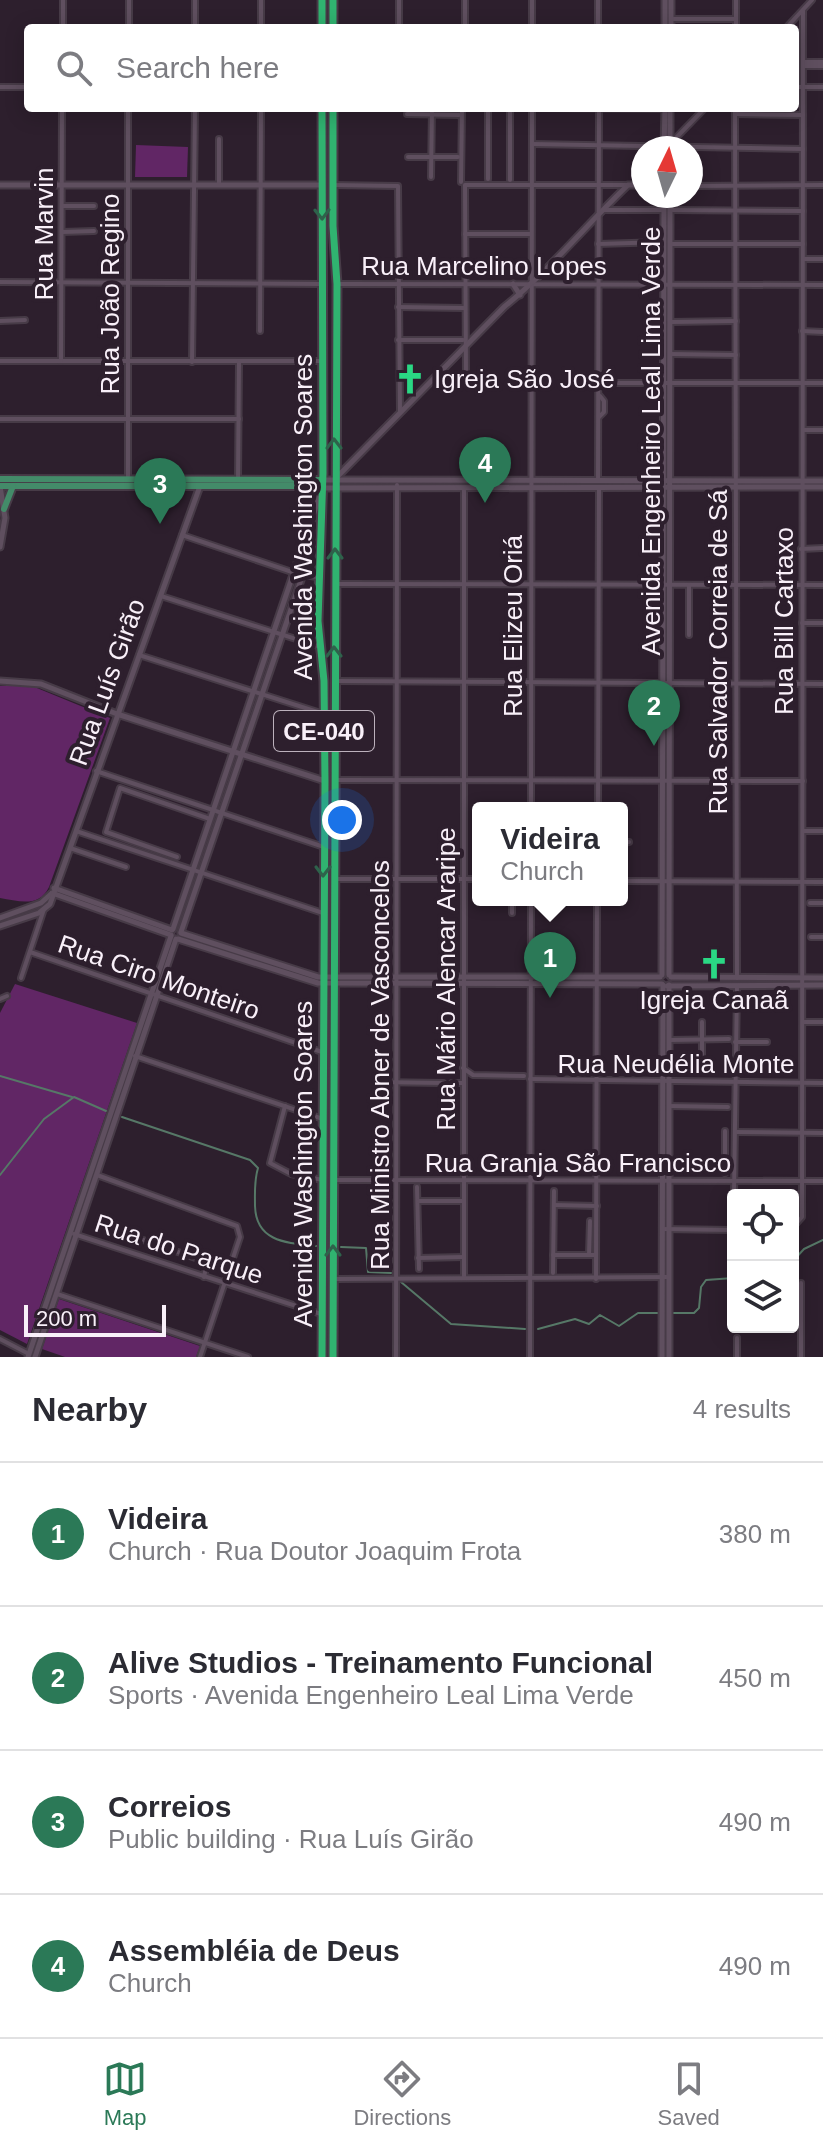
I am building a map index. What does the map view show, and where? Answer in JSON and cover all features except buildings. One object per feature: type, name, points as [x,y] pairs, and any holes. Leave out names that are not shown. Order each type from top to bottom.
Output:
[{"type":"highway","points":[[322,0],[322,24]]},
{"type":"highway","points":[[333,0],[333,24]]},
{"type":"highway","name":"Avenida Washington Soares","points":[[322,112],[323,483],[319,632],[325,781],[322,1357]]},
{"type":"highway","name":"Avenida Washington Soares","points":[[333,112],[332,185],[337,284],[333,1357]]},
{"type":"highway","points":[[319,632],[327,616],[335,623]]},
{"type":"main road","points":[[668,0],[671,24]]},
{"type":"main road","points":[[665,24],[668,0]]},
{"type":"main road","points":[[667,112],[667,136]]},
{"type":"main road","points":[[0,185],[322,185]]},
{"type":"main road","points":[[335,483],[464,344],[532,284],[628,185]]},
{"type":"main road","name":"Avenida Engenheiro Leal Lima Verde","points":[[666,1180],[663,881],[668,683],[664,382],[667,210]]},
{"type":"main road","points":[[513,284],[520,295]]},
{"type":"main road","name":"Avenida Engenheiro Leal Lima Verde","points":[[667,284],[672,383],[667,482]]},
{"type":"main road","points":[[0,479],[238,479],[323,483]]},
{"type":"main road","points":[[279,634],[323,483]]},
{"type":"main road","points":[[335,483],[823,484]]},
{"type":"main road","points":[[4,509],[0,486],[531,483]]},
{"type":"main road","points":[[0,547],[4,509],[13,486]]},
{"type":"main road","name":"Rua Luís Girão","points":[[45,910],[200,486]]},
{"type":"main road","points":[[295,573],[320,577]]},
{"type":"main road","points":[[175,934],[201,872],[237,752],[303,574]]},
{"type":"main road","points":[[0,681],[41,684],[117,714],[325,781]]},
{"type":"main road","name":"Avenida Engenheiro Leal Lima Verde","points":[[667,782],[672,881],[666,980],[670,1040],[666,1083],[669,1106],[665,1229],[669,1357]]},
{"type":"main road","points":[[33,1356],[211,819],[217,812]]},
{"type":"main road","points":[[0,918],[42,902],[53,890],[175,934],[324,980],[666,980],[823,985]]},
{"type":"main road","points":[[0,926],[45,910]]},
{"type":"main road","points":[[804,982],[823,978]]},
{"type":"main road","name":"Avenida Engenheiro Leal Lima Verde","points":[[662,1357],[666,1278]]},
{"type":"street","points":[[63,0],[63,24]]},
{"type":"street","points":[[129,0],[129,24]]},
{"type":"street","points":[[195,0],[195,24]]},
{"type":"street","points":[[261,0],[261,24]]},
{"type":"street","points":[[399,0],[399,24]]},
{"type":"street","points":[[465,0],[465,24]]},
{"type":"street","points":[[532,0],[532,24]]},
{"type":"street","points":[[598,0],[598,24]]},
{"type":"street","points":[[736,0],[736,24]]},
{"type":"street","points":[[790,24],[812,0]]},
{"type":"street","name":"Rua Bill Cartaxo","points":[[799,1220],[802,1217],[804,982],[801,584],[803,11]]},
{"type":"street","points":[[671,19],[736,19]]},
{"type":"street","points":[[804,64],[823,64]]},
{"type":"street","points":[[0,87],[24,87]]},
{"type":"street","points":[[799,87],[823,87]]},
{"type":"street","name":"Rua Marvin","points":[[61,361],[62,112]]},
{"type":"street","name":"Rua João Regino","points":[[128,112],[128,480]]},
{"type":"street","points":[[192,362],[195,112]]},
{"type":"street","points":[[260,331],[261,112]]},
{"type":"street","points":[[462,112],[466,378]]},
{"type":"street","points":[[488,112],[488,179]]},
{"type":"street","points":[[510,112],[510,180]]},
{"type":"street","name":"Rua Elizeu Oriá","points":[[531,802],[532,112]]},
{"type":"street","points":[[598,802],[599,112]]},
{"type":"street","points":[[677,136],[701,112]]},
{"type":"street","name":"Rua Salvador Correia de Sá","points":[[734,1189],[737,981],[735,112]]},
{"type":"street","points":[[752,112],[803,115]]},
{"type":"street","points":[[407,114],[459,115]]},
{"type":"street","points":[[431,177],[432,115]]},
{"type":"street","points":[[219,139],[219,185]]},
{"type":"street","points":[[532,144],[631,145]]},
{"type":"street","points":[[703,147],[803,149]]},
{"type":"street","points":[[408,157],[458,157]]},
{"type":"street","points":[[463,184],[628,185]]},
{"type":"street","points":[[332,185],[398,186],[400,412]]},
{"type":"street","points":[[703,186],[823,185]]},
{"type":"street","points":[[62,206],[94,206]]},
{"type":"street","points":[[600,212],[803,211]]},
{"type":"street","points":[[62,232],[94,231]]},
{"type":"street","points":[[465,234],[531,234]]},
{"type":"street","points":[[598,244],[803,244]]},
{"type":"street","points":[[803,259],[823,259]]},
{"type":"street","points":[[0,282],[323,284]]},
{"type":"street","name":"Rua Marcelino Lopes","points":[[337,284],[823,285]]},
{"type":"street","points":[[398,307],[464,308]]},
{"type":"street","points":[[0,321],[25,320]]},
{"type":"street","points":[[671,322],[736,321]]},
{"type":"street","points":[[802,331],[823,332]]},
{"type":"street","points":[[398,340],[464,344]]},
{"type":"street","points":[[670,354],[736,355]]},
{"type":"street","points":[[0,361],[323,361]]},
{"type":"street","points":[[238,479],[239,362]]},
{"type":"street","points":[[598,383],[823,383]]},
{"type":"street","points":[[0,419],[239,419]]},
{"type":"street","points":[[803,430],[823,430]]},
{"type":"street","name":"Rua Ministro Abner de Vasconcelos","points":[[396,1357],[397,485]]},
{"type":"street","name":"Rua Mário Alencar Araripe","points":[[464,485],[464,1278]]},
{"type":"street","points":[[182,535],[295,573]]},
{"type":"street","points":[[801,549],[823,548]]},
{"type":"street","points":[[335,584],[823,585]]},
{"type":"street","points":[[689,585],[689,635]]},
{"type":"street","points":[[161,596],[321,647]]},
{"type":"street","points":[[802,623],[823,623]]},
{"type":"street","points":[[139,655],[324,714]]},
{"type":"street","points":[[334,681],[823,684]]},
{"type":"street","points":[[96,771],[324,847]]},
{"type":"street","points":[[336,780],[803,781]]},
{"type":"street","points":[[177,857],[106,832],[120,788],[211,819]]},
{"type":"street","points":[[74,830],[323,913]]},
{"type":"street","points":[[804,831],[823,831]]},
{"type":"street","points":[[68,847],[126,867]]},
{"type":"street","points":[[333,879],[472,879]]},
{"type":"street","points":[[628,881],[823,882]]},
{"type":"street","points":[[21,978],[45,910],[42,902]]},
{"type":"street","points":[[810,903],[823,903]]},
{"type":"street","points":[[512,906],[512,913]]},
{"type":"street","points":[[530,1357],[531,906]]},
{"type":"street","points":[[596,1279],[597,906]]},
{"type":"street","points":[[811,937],[823,937]]},
{"type":"street","name":"Rua Ciro Monteiro","points":[[30,952],[322,1052]]},
{"type":"street","points":[[0,999],[7,996]]},
{"type":"street","points":[[702,1022],[702,1055]]},
{"type":"street","points":[[803,1022],[823,1022]]},
{"type":"street","points":[[670,1040],[729,1039]]},
{"type":"street","points":[[735,1042],[767,1042]]},
{"type":"street","points":[[134,1056],[323,1119]]},
{"type":"street","points":[[463,1068],[473,1075],[524,1076]]},
{"type":"street","name":"Rua Neudélia Monte","points":[[530,1079],[597,1083],[823,1083]]},
{"type":"street","points":[[376,1082],[443,1083]]},
{"type":"street","points":[[452,1083],[463,1083]]},
{"type":"street","points":[[285,1106],[270,1163],[291,1174],[323,1180]]},
{"type":"street","points":[[669,1106],[728,1107]]},
{"type":"street","points":[[725,1131],[725,1173]]},
{"type":"street","points":[[735,1132],[823,1133]]},
{"type":"street","points":[[725,1160],[734,1160]]},
{"type":"street","points":[[94,1174],[237,1226],[240,1237],[200,1357]]},
{"type":"street","name":"Rua Granja São Francisco","points":[[333,1180],[823,1181]]},
{"type":"street","points":[[417,1187],[419,1269]]},
{"type":"street","points":[[553,1273],[554,1191]]},
{"type":"street","points":[[417,1201],[464,1201]]},
{"type":"street","points":[[554,1205],[597,1206]]},
{"type":"street","points":[[589,1254],[590,1221]]},
{"type":"street","points":[[665,1229],[727,1230]]},
{"type":"street","points":[[117,1231],[207,1262],[204,1277]]},
{"type":"street","name":"Rua do Parque","points":[[73,1234],[323,1315]]},
{"type":"street","points":[[553,1255],[596,1255]]},
{"type":"street","points":[[418,1258],[464,1257]]},
{"type":"street","points":[[333,1279],[666,1278]]},
{"type":"street","points":[[801,1283],[801,1357]]},
{"type":"street","points":[[53,1292],[248,1357]]},
{"type":"street","points":[[737,1338],[737,1357]]},
{"type":"street","points":[[0,1339],[33,1356]]},
{"type":"shaded area","points":[[136,145],[188,147],[187,177],[135,177]]},
{"type":"shaded area","points":[[0,686],[32,686],[110,718],[49,887],[40,898],[28,902],[0,898]]},
{"type":"shaded area","points":[[15,984],[137,1023],[27,1344],[0,1330],[0,1013]]},
{"type":"shaded area","points":[[59,1299],[200,1346],[196,1357],[65,1357],[42,1349]]},
{"type":"waterway","points":[[0,1076],[72,1097]]},
{"type":"waterway","points":[[0,1175],[44,1119],[74,1097],[106,1111]]},
{"type":"waterway","points":[[122,1117],[250,1160],[258,1168],[255,1206],[261,1227],[267,1234],[284,1242],[316,1246]]},
{"type":"waterway","points":[[799,1254],[823,1240]]},
{"type":"waterway","points":[[341,1247],[366,1248],[368,1272],[391,1273]]},
{"type":"waterway","points":[[673,1313],[694,1313],[699,1308],[701,1287],[706,1280],[727,1278]]},
{"type":"waterway","points":[[401,1282],[451,1324],[525,1329]]},
{"type":"waterway","points":[[538,1329],[575,1319],[589,1324],[600,1315],[619,1326],[638,1313],[658,1313]]},
{"type":"place","name":"Igreja São José","points":[[410,379]]},
{"type":"place","name":"Assembléia de Deus","points":[[485,503]]},
{"type":"place","name":"Correios","points":[[160,524]]},
{"type":"place","name":"Alive Studios - Treinamento Funcional","points":[[654,746]]},
{"type":"place","name":"Igreja Canaã","points":[[714,964]]},
{"type":"place","name":"Videira","points":[[550,998]]}]
